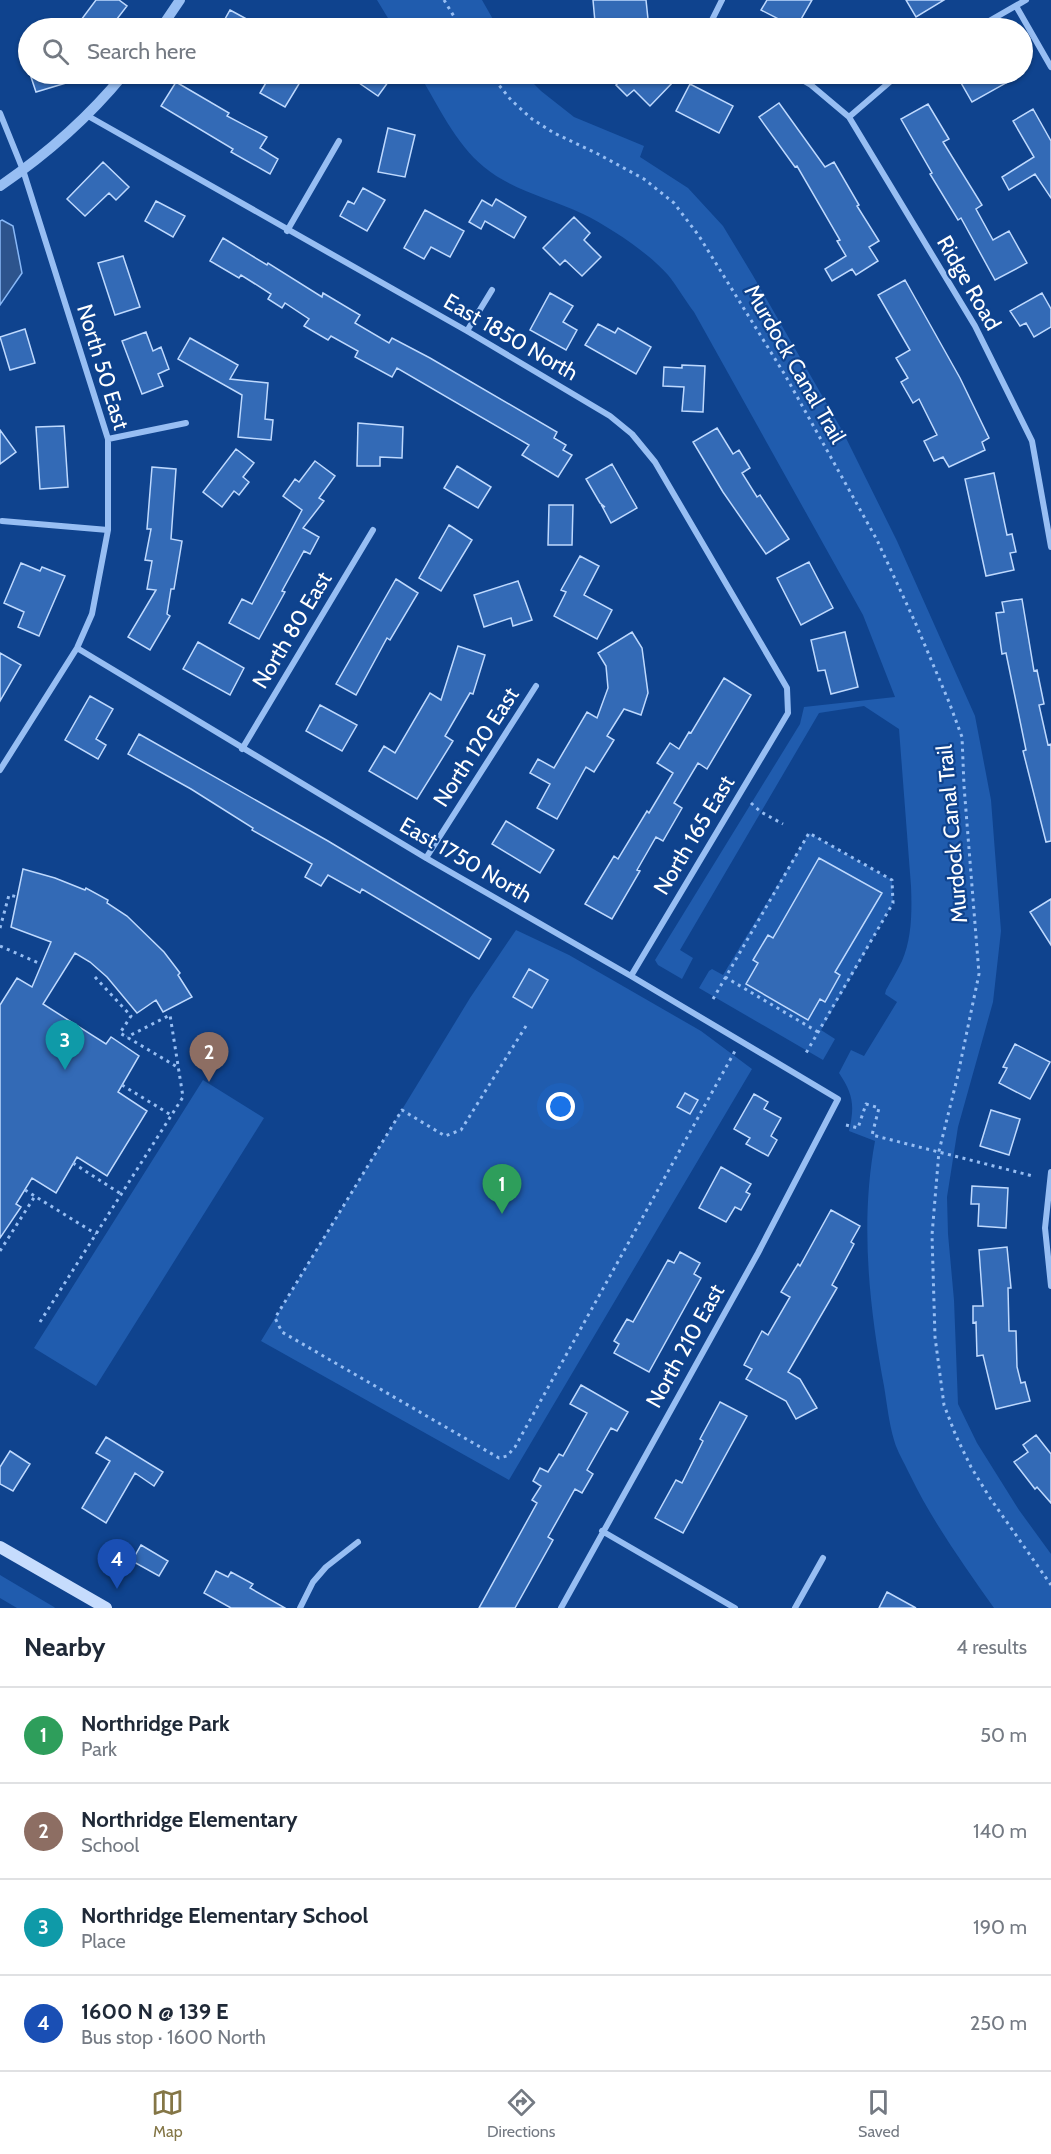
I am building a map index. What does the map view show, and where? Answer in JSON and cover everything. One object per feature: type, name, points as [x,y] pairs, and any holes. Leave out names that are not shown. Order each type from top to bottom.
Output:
[{"type":"main road","points":[[0,1547],[101,1607]]},
{"type":"street","points":[[168,18],[180,0]]},
{"type":"street","points":[[713,18],[722,0]]},
{"type":"street","points":[[995,18],[1026,0]]},
{"type":"street","points":[[1016,6],[1023,18]]},
{"type":"street","points":[[1033,36],[1051,67]]},
{"type":"street","points":[[0,186],[88,116],[115,84]]},
{"type":"street","name":"Ridge Road","points":[[808,84],[849,117],[975,326],[1032,441],[1051,547]]},
{"type":"street","points":[[849,117],[887,84]]},
{"type":"street","name":"North 50 East","points":[[0,113],[23,170],[108,439],[108,530],[92,614],[78,648],[1,766]]},
{"type":"street","name":"East 1850 North","points":[[88,116],[287,231],[467,331],[610,416],[632,435],[655,462],[787,688],[788,713]]},
{"type":"street","points":[[287,231],[339,141]]},
{"type":"street","points":[[467,331],[492,290]]},
{"type":"street","points":[[108,439],[186,423]]},
{"type":"street","points":[[2,521],[108,530]]},
{"type":"street","name":"North 80 East","points":[[242,749],[373,530]]},
{"type":"street","name":"East 1750 North","points":[[78,648],[242,749],[838,1099]]},
{"type":"street","name":"North 120 East","points":[[426,858],[536,686]]},
{"type":"street","name":"North 165 East","points":[[631,976],[788,713]]},
{"type":"street","name":"North 210 East","points":[[561,1608],[758,1253],[838,1099]]},
{"type":"street","points":[[1051,1172],[1045,1228],[1051,1286]]},
{"type":"street","points":[[602,1531],[735,1608]]},
{"type":"street","points":[[300,1608],[313,1582],[326,1567],[357,1542]]},
{"type":"street","points":[[795,1608],[823,1558]]},
{"type":"path","points":[[444,0],[455,18]]},
{"type":"path","name":"Murdock Canal Trail","points":[[498,84],[511,100],[532,119],[554,133],[644,179],[674,203],[699,236],[785,375],[877,540],[950,702],[962,737],[979,975],[939,1151],[932,1235],[935,1337],[944,1405],[971,1467],[1051,1585]]},
{"type":"path","points":[[751,803],[761,812],[783,824]]},
{"type":"path","points":[[713,999],[809,832],[892,880],[893,903],[806,1053]]},
{"type":"path","points":[[0,928],[9,895],[18,897]]},
{"type":"path","points":[[0,946],[41,964]]},
{"type":"path","points":[[95,977],[131,1016],[120,1033],[178,1068]]},
{"type":"path","points":[[725,977],[818,1032]]},
{"type":"path","points":[[40,1322],[183,1097],[170,1015],[127,1037]]},
{"type":"path","points":[[526,1026],[461,1130],[445,1136],[402,1110],[275,1318],[282,1332],[499,1458],[507,1456],[515,1447],[735,1051]]},
{"type":"path","points":[[122,1085],[171,1115]]},
{"type":"path","points":[[846,1125],[858,1128],[866,1104],[879,1108],[872,1135],[1032,1176]]},
{"type":"path","points":[[74,1163],[121,1194]]},
{"type":"path","points":[[25,1190],[96,1234]]},
{"type":"path","points":[[0,1251],[35,1196]]},
{"type":"shaded area","points":[[377,0],[482,0],[492,18],[388,18]]},
{"type":"shaded area","points":[[425,84],[534,84],[574,117],[644,146],[640,157],[688,188],[723,226],[843,432],[897,541],[975,716],[991,800],[1001,931],[993,1002],[958,1127],[947,1197],[958,1404],[977,1443],[1019,1510],[1051,1554],[1051,1608],[994,1608],[948,1542],[918,1491],[895,1444],[888,1413],[874,1325],[868,1264],[868,1202],[875,1141],[849,1131],[852,1100],[839,1073],[851,1050],[864,1056],[897,1002],[885,994],[902,961],[910,934],[911,886],[899,729],[864,706],[819,713],[680,950],[693,958],[682,979],[658,965],[655,960],[800,724],[804,707],[895,697],[863,615],[694,312],[668,275],[639,249],[604,225],[570,208],[532,194],[495,175],[464,147]]},
{"type":"shaded area","points":[[0,221],[13,226],[22,273],[0,305]]},
{"type":"shaded area","points":[[809,833],[892,880],[893,903],[821,1030],[835,1039],[823,1060],[699,988],[712,969],[723,975]]},
{"type":"shaded area","points":[[516,930],[569,955],[701,1031],[752,1069],[509,1480],[261,1341],[470,998]]},
{"type":"shaded area","points":[[203,1080],[264,1118],[96,1386],[34,1348]]},
{"type":"shaded area","points":[[0,1575],[55,1608],[17,1608],[0,1598]]},
{"type":"building","points":[[96,0],[119,0],[127,6],[118,18],[82,18]]},
{"type":"building","points":[[593,0],[646,0],[648,18],[595,18]]},
{"type":"building","points":[[767,0],[812,0],[802,18],[777,18],[761,10]]},
{"type":"building","points":[[906,0],[944,0],[916,17]]},
{"type":"building","points":[[230,10],[245,18],[226,18]]},
{"type":"building","points":[[33,84],[63,84],[36,92]]},
{"type":"building","points":[[175,84],[179,84],[229,113],[227,116],[267,137],[260,148],[278,159],[270,174],[231,152],[233,149],[161,106]]},
{"type":"building","points":[[265,84],[299,84],[285,107],[260,93]]},
{"type":"building","points":[[361,84],[387,84],[378,96]]},
{"type":"building","points":[[671,84],[650,106],[634,90],[627,96],[616,85]]},
{"type":"building","points":[[690,84],[733,106],[719,133],[676,111]]},
{"type":"building","points":[[962,84],[1004,84],[972,102]]},
{"type":"building","points":[[779,103],[825,167],[834,162],[879,241],[869,247],[878,261],[856,275],[852,269],[832,281],[825,269],[846,256],[837,241],[840,240],[797,166],[795,167],[759,117]]},
{"type":"building","points":[[928,104],[949,139],[943,142],[982,205],[976,209],[993,240],[1009,231],[1027,263],[995,280],[961,218],[958,220],[930,174],[932,173],[901,119]]},
{"type":"building","points":[[1033,109],[1051,141],[1051,198],[1035,174],[1009,190],[1002,177],[1034,157],[1013,121]]},
{"type":"building","points":[[388,128],[415,135],[405,177],[378,172]]},
{"type":"building","points":[[103,162],[129,187],[116,200],[109,193],[85,216],[67,199]]},
{"type":"building","points":[[363,188],[385,200],[367,231],[340,216],[348,201],[354,204]]},
{"type":"building","points":[[496,199],[526,217],[514,238],[485,221],[481,229],[469,222],[482,200],[492,206]]},
{"type":"building","points":[[156,201],[185,216],[173,237],[145,221]]},
{"type":"building","points":[[425,210],[464,231],[450,257],[431,247],[424,259],[404,248]]},
{"type":"building","points":[[574,217],[590,233],[584,240],[601,257],[582,276],[565,260],[560,265],[543,248]]},
{"type":"building","points":[[223,238],[322,297],[323,293],[360,315],[355,323],[389,343],[392,338],[430,358],[557,432],[554,438],[566,445],[563,450],[572,455],[558,477],[522,455],[529,445],[397,368],[392,377],[355,357],[358,351],[331,336],[328,340],[304,326],[309,319],[285,303],[282,308],[268,299],[271,294],[241,275],[239,278],[210,261]]},
{"type":"building","points":[[123,256],[140,307],[115,315],[98,263]]},
{"type":"building","points":[[905,280],[960,378],[989,438],[982,442],[985,450],[949,467],[943,457],[934,461],[924,441],[937,435],[919,399],[913,403],[901,382],[908,378],[896,358],[910,350],[878,295]]},
{"type":"building","points":[[550,293],[573,306],[563,322],[577,330],[566,350],[530,330]]},
{"type":"building","points":[[1042,293],[1051,309],[1051,327],[1034,337],[1026,323],[1020,326],[1010,311]]},
{"type":"building","points":[[598,324],[615,333],[618,328],[651,347],[636,374],[585,345]]},
{"type":"building","points":[[25,329],[35,363],[10,370],[0,337]]},
{"type":"building","points":[[146,332],[153,351],[161,347],[169,369],[158,374],[163,386],[142,394],[122,341]]},
{"type":"building","points":[[190,338],[238,365],[230,379],[268,383],[265,419],[273,420],[271,440],[238,437],[242,395],[178,359]]},
{"type":"building","points":[[682,365],[705,366],[703,412],[682,411],[684,387],[663,386],[664,367],[682,368]]},
{"type":"building","points":[[358,423],[403,427],[402,458],[380,457],[380,466],[357,466]]},
{"type":"building","points":[[64,426],[68,487],[40,489],[36,427]]},
{"type":"building","points":[[717,428],[733,454],[739,450],[750,468],[742,473],[757,497],[760,495],[789,539],[766,554],[723,492],[693,442]]},
{"type":"building","points":[[0,430],[16,452],[0,464]]},
{"type":"building","points":[[236,449],[254,463],[243,477],[249,482],[239,495],[234,491],[222,507],[203,492]]},
{"type":"building","points":[[315,461],[335,476],[319,498],[324,501],[303,528],[319,537],[310,554],[304,551],[259,639],[229,623],[242,599],[252,604],[302,510],[283,496],[295,479],[299,482]]},
{"type":"building","points":[[612,464],[637,508],[611,523],[602,506],[605,507],[600,503],[586,479]]},
{"type":"building","points":[[457,466],[491,487],[478,508],[444,488]]},
{"type":"building","points":[[152,467],[176,469],[171,539],[182,541],[174,589],[171,589],[167,614],[170,616],[150,650],[128,637],[156,590],[147,589],[152,561],[145,560],[151,529],[147,529]]},
{"type":"building","points":[[994,473],[1007,535],[1012,534],[1016,552],[1010,553],[1014,570],[986,576],[965,479]]},
{"type":"building","points":[[549,505],[573,505],[572,545],[548,545]]},
{"type":"building","points":[[449,525],[472,540],[441,591],[419,578]]},
{"type":"building","points":[[580,556],[599,566],[584,595],[612,610],[597,639],[554,616],[566,592],[561,590]]},
{"type":"building","points":[[809,562],[833,608],[801,625],[777,578]]},
{"type":"building","points":[[21,563],[40,571],[42,567],[65,576],[39,636],[18,627],[24,612],[4,603]]},
{"type":"building","points":[[396,579],[418,593],[390,640],[387,638],[356,695],[336,684]]},
{"type":"building","points":[[518,581],[532,620],[513,626],[511,618],[484,627],[474,595]]},
{"type":"building","points":[[1022,599],[1034,671],[1037,670],[1044,704],[1039,705],[1048,745],[1051,744],[1051,841],[1046,842],[1023,751],[1026,750],[1006,653],[1002,654],[996,613],[1004,612],[1002,602]]},
{"type":"building","points":[[632,632],[642,648],[648,693],[641,715],[624,709],[607,736],[614,740],[594,772],[586,767],[557,819],[537,808],[550,784],[530,773],[538,759],[554,768],[587,712],[597,718],[608,688],[606,666],[598,653]]},
{"type":"building","points":[[845,632],[858,687],[831,694],[825,670],[818,671],[811,640]]},
{"type":"building","points":[[198,642],[244,668],[230,695],[183,669]]},
{"type":"building","points":[[458,646],[485,655],[473,694],[470,693],[445,736],[453,741],[417,799],[369,771],[384,746],[395,753],[430,693],[441,700]]},
{"type":"building","points":[[0,653],[21,665],[0,701]]},
{"type":"building","points":[[724,678],[751,695],[707,769],[698,763],[674,803],[682,808],[663,841],[656,837],[637,870],[640,871],[612,919],[585,904],[614,856],[618,859],[673,773],[657,763],[670,743],[679,749]]},
{"type":"building","points":[[90,696],[113,709],[96,739],[106,745],[98,759],[65,740]]},
{"type":"building","points":[[320,705],[357,725],[342,751],[306,731]]},
{"type":"building","points":[[139,734],[328,841],[491,939],[479,959],[362,889],[360,893],[328,875],[321,886],[305,877],[312,864],[252,830],[253,828],[191,789],[128,754]]},
{"type":"building","points":[[506,821],[554,850],[540,873],[492,844]]},
{"type":"building","points":[[819,858],[882,893],[835,972],[840,975],[825,1002],[820,999],[808,1020],[746,984],[758,963],[753,960],[768,935],[773,938]]},
{"type":"building","points":[[23,869],[85,890],[86,888],[108,900],[107,903],[127,916],[164,952],[180,973],[178,975],[192,997],[163,1012],[156,1000],[137,1013],[107,977],[75,953],[43,1004],[106,1044],[111,1037],[139,1056],[118,1092],[147,1111],[107,1176],[77,1157],[56,1193],[32,1178],[16,1204],[21,1207],[0,1238],[0,1005],[17,978],[32,987],[51,942],[11,927]]},
{"type":"building","points":[[1051,899],[1051,945],[1030,912]]},
{"type":"building","points":[[529,969],[548,980],[532,1008],[513,997]]},
{"type":"building","points":[[1015,1044],[1050,1062],[1030,1099],[999,1083],[1007,1068],[1003,1067]]},
{"type":"building","points":[[685,1093],[698,1100],[690,1114],[677,1107]]},
{"type":"building","points":[[754,1094],[768,1102],[764,1109],[781,1118],[771,1136],[777,1140],[768,1156],[746,1144],[750,1138],[734,1129]]},
{"type":"building","points":[[991,1110],[1020,1119],[1009,1155],[980,1146]]},
{"type":"building","points":[[721,1167],[751,1184],[746,1192],[750,1194],[741,1210],[735,1207],[726,1222],[699,1208]]},
{"type":"building","points":[[972,1186],[1008,1188],[1006,1228],[978,1226],[979,1204],[971,1204]]},
{"type":"building","points":[[831,1210],[860,1226],[851,1242],[854,1244],[832,1285],[837,1288],[788,1372],[800,1379],[817,1408],[796,1419],[786,1401],[746,1379],[752,1369],[744,1365],[762,1331],[768,1335],[790,1297],[781,1292],[798,1264],[800,1266]]},
{"type":"building","points":[[1007,1247],[1011,1288],[1008,1288],[1009,1331],[1016,1331],[1017,1367],[1021,1383],[1025,1382],[1030,1401],[996,1409],[983,1355],[977,1356],[973,1306],[983,1306],[979,1250]]},
{"type":"building","points":[[680,1252],[700,1263],[694,1274],[701,1278],[649,1372],[614,1353],[619,1344],[614,1341],[627,1319],[633,1322],[668,1260],[674,1263]]},
{"type":"building","points":[[581,1385],[628,1412],[617,1431],[611,1428],[587,1470],[593,1474],[582,1493],[575,1489],[548,1537],[553,1540],[515,1608],[479,1608],[537,1503],[532,1500],[541,1486],[533,1481],[540,1468],[548,1472],[559,1454],[563,1456],[587,1413],[570,1404]]},
{"type":"building","points":[[720,1402],[747,1416],[683,1533],[655,1518],[676,1480],[682,1483],[703,1441],[700,1439]]},
{"type":"building","points":[[1036,1435],[1051,1454],[1051,1503],[1037,1487],[1035,1489],[1014,1462],[1028,1452],[1023,1445]]},
{"type":"building","points":[[106,1437],[163,1472],[154,1486],[135,1473],[106,1523],[82,1508],[110,1461],[96,1453]]},
{"type":"building","points":[[10,1451],[30,1464],[13,1491],[0,1484],[0,1467]]},
{"type":"building","points":[[141,1545],[168,1561],[159,1576],[132,1561]]},
{"type":"building","points":[[216,1571],[228,1577],[231,1572],[253,1584],[250,1588],[285,1608],[231,1608],[204,1593]]},
{"type":"building","points":[[887,1592],[916,1608],[879,1608]]},
{"type":"place","name":"Northridge Elementary School","points":[[65,1070]]},
{"type":"place","name":"Northridge Elementary","points":[[209,1082]]},
{"type":"place","name":"Northridge Park","points":[[502,1214]]},
{"type":"place","name":"1600 N @ 139 E","points":[[117,1589]]}]
